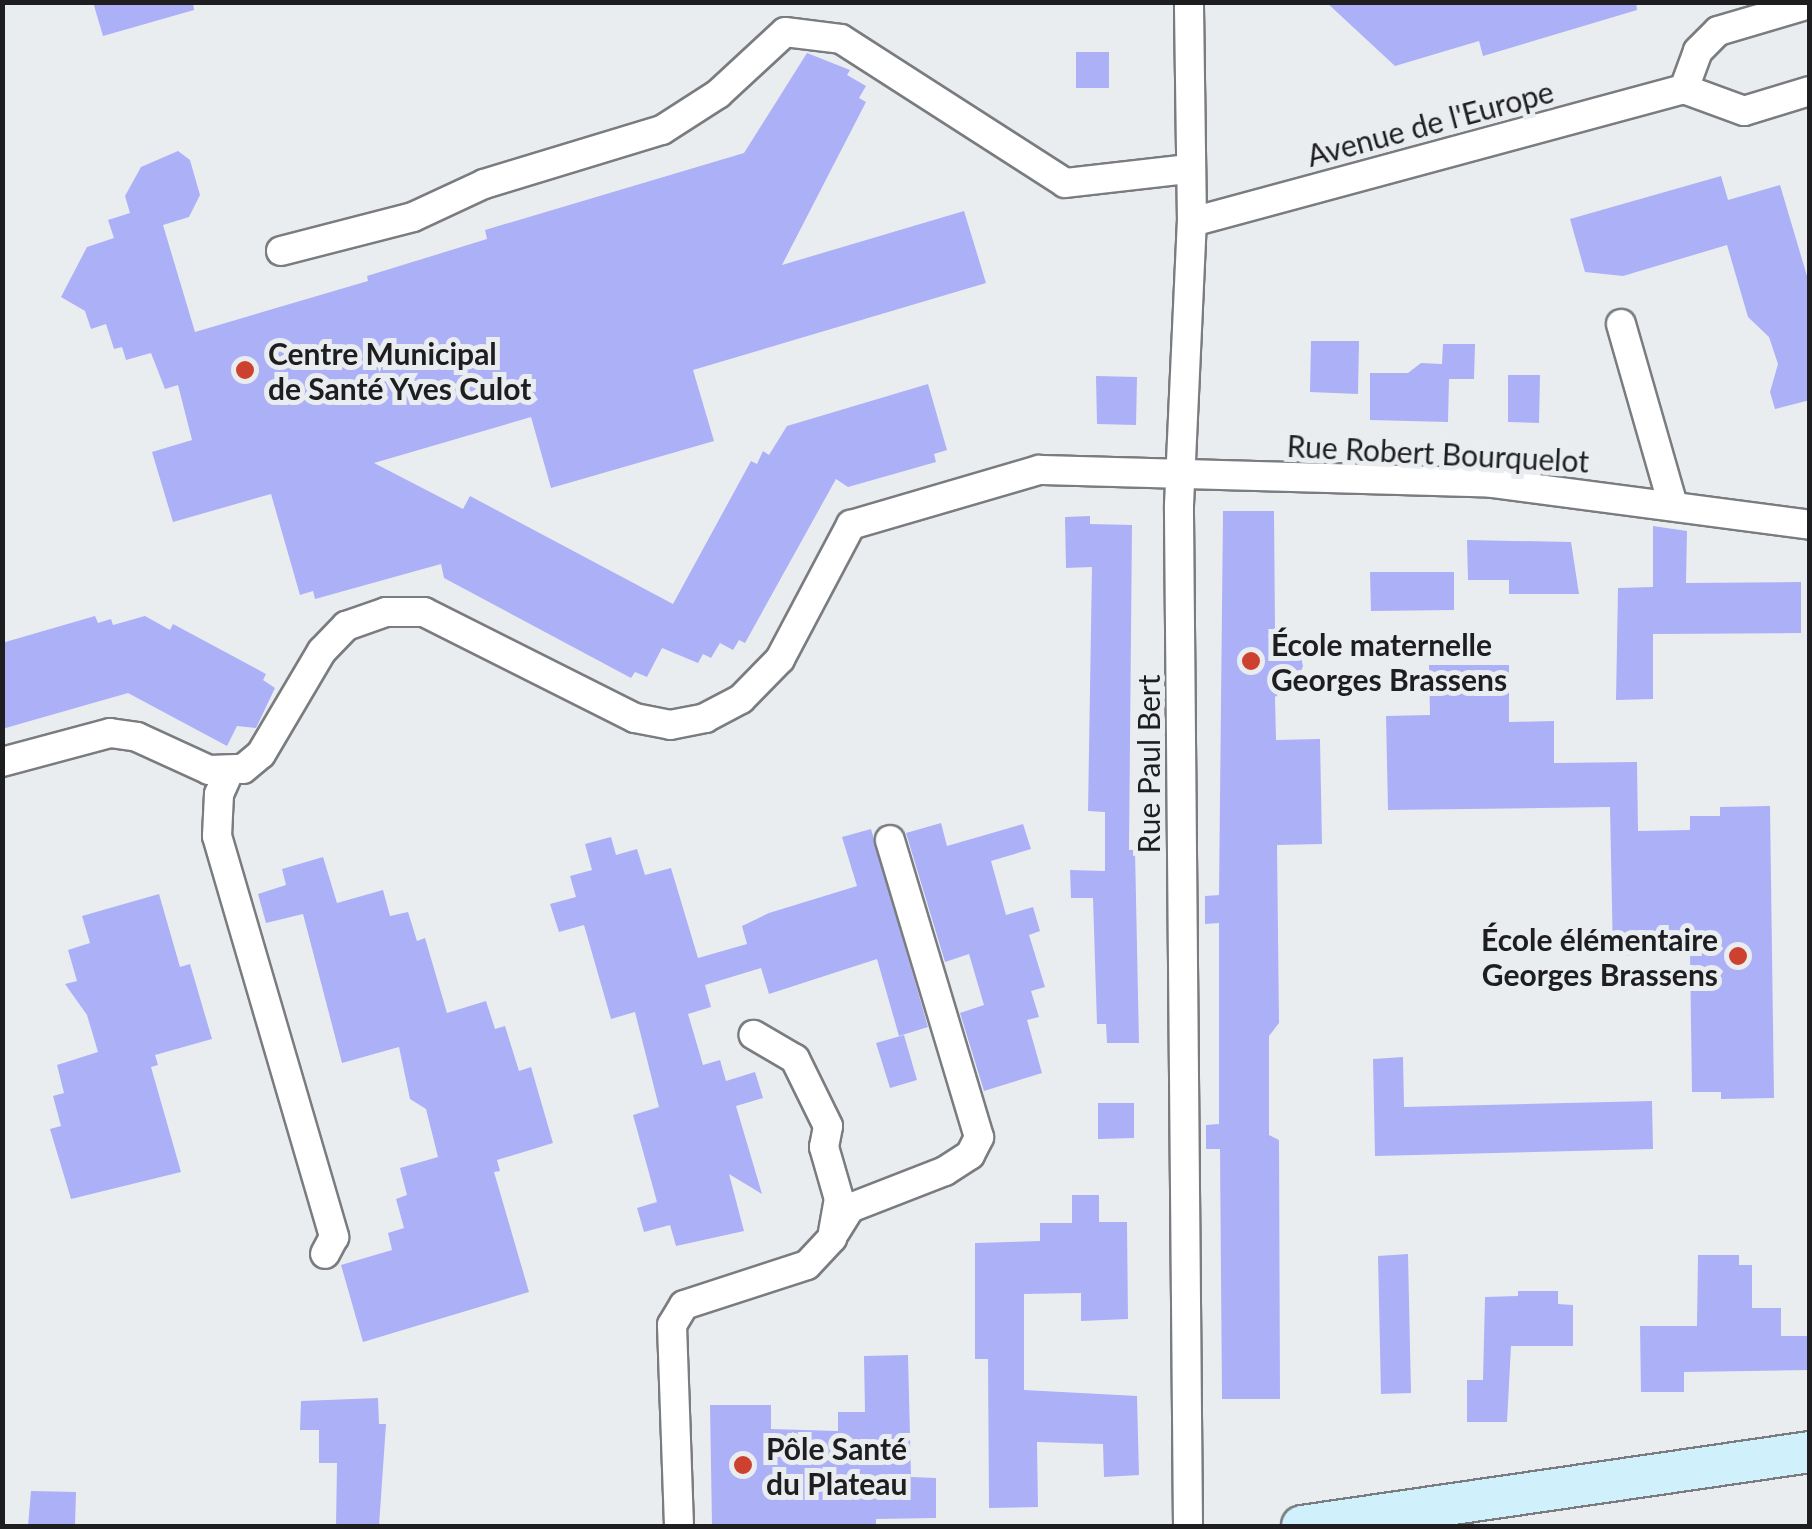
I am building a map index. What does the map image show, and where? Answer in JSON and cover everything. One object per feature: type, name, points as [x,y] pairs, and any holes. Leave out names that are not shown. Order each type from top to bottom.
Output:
[{"type":"main road","points":[[1302,1526],[1810,1452]]},
{"type":"street","name":"Rue Paul Bert","points":[[1188,1526],[1180,472],[1192,222],[1188,169],[1189,2]]},
{"type":"street","points":[[1810,4],[1718,31],[1698,51],[1684,88],[1744,111],[1810,91]]},
{"type":"street","points":[[281,251],[413,218],[484,184],[662,130],[718,94],[785,32],[841,39],[1065,182],[1188,169]]},
{"type":"street","name":"Avenue de l'Europe","points":[[1192,222],[1684,88]]},
{"type":"street","points":[[1621,324],[1673,505]]},
{"type":"street","name":"Rue Robert Bourquelot","points":[[228,774],[261,754],[322,652],[346,626],[386,612],[424,612],[634,718],[670,725],[705,718],[741,699],[780,658],[851,525],[1038,470],[1492,482],[1810,525]]},
{"type":"street","points":[[2,762],[110,733],[137,737],[228,774],[219,794],[217,836],[334,1237],[325,1254]]},
{"type":"street","points":[[679,1526],[672,1324],[684,1305],[807,1265],[832,1238],[850,1208],[945,1171],[970,1155],[979,1137],[890,840]]},
{"type":"street","points":[[754,1035],[795,1059],[828,1126],[824,1147],[839,1199],[832,1238]]},
{"type":"building","points":[[93,2],[193,2],[194,10],[103,36]]},
{"type":"building","points":[[1326,2],[1636,2],[1637,10],[1483,56],[1479,41],[1395,66]]},
{"type":"building","points":[[1076,52],[1109,52],[1109,88],[1076,88]]},
{"type":"building","points":[[807,53],[850,70],[847,75],[866,86],[859,98],[866,102],[782,265],[964,211],[986,283],[693,370],[714,441],[551,488],[531,417],[374,463],[463,509],[470,496],[673,604],[751,461],[757,464],[763,451],[769,455],[787,426],[928,384],[947,450],[934,454],[936,462],[848,487],[836,479],[745,643],[739,640],[733,650],[720,643],[711,658],[703,654],[698,663],[662,648],[647,677],[635,672],[631,678],[444,578],[441,564],[315,599],[313,591],[300,595],[271,494],[173,522],[152,452],[192,440],[178,385],[165,389],[151,353],[126,360],[122,347],[114,349],[106,324],[91,329],[85,311],[61,297],[87,247],[114,238],[108,220],[130,213],[125,196],[141,167],[178,151],[190,160],[200,195],[189,217],[163,225],[195,332],[368,281],[367,276],[487,239],[485,230],[744,153]]},
{"type":"building","points":[[1721,176],[1728,200],[1780,185],[1810,286],[1810,400],[1775,409],[1770,392],[1778,364],[1769,337],[1748,317],[1727,245],[1623,276],[1585,272],[1570,219]]},
{"type":"building","points":[[1311,341],[1359,341],[1358,394],[1310,392]]},
{"type":"building","points":[[1443,344],[1475,344],[1474,379],[1449,379],[1448,422],[1370,420],[1370,373],[1408,373],[1421,363],[1442,364]]},
{"type":"building","points":[[1508,375],[1540,375],[1539,423],[1508,422]]},
{"type":"building","points":[[1096,376],[1137,377],[1136,425],[1097,424]]},
{"type":"building","points":[[1223,511],[1274,511],[1275,631],[1299,648],[1303,666],[1297,681],[1275,697],[1276,740],[1320,739],[1322,844],[1277,845],[1279,1023],[1269,1036],[1269,1135],[1279,1140],[1280,1399],[1222,1399],[1220,1149],[1206,1149],[1206,1125],[1219,1124],[1219,923],[1205,924],[1205,896],[1219,895]]},
{"type":"building","points":[[1090,516],[1090,524],[1132,525],[1129,850],[1135,850],[1139,1043],[1107,1043],[1106,1024],[1097,1024],[1093,898],[1071,898],[1070,870],[1105,871],[1105,812],[1088,811],[1092,567],[1066,568],[1065,517]]},
{"type":"building","points":[[1653,526],[1687,531],[1686,583],[1801,582],[1801,633],[1653,634],[1653,699],[1616,700],[1618,588],[1653,587]]},
{"type":"building","points":[[1467,540],[1571,542],[1579,594],[1509,594],[1509,580],[1468,580]]},
{"type":"building","points":[[1370,572],[1454,572],[1454,610],[1371,611]]},
{"type":"building","points":[[95,616],[98,623],[111,619],[113,625],[145,616],[170,630],[173,624],[266,674],[263,680],[275,688],[256,728],[237,726],[227,746],[128,693],[2,729],[2,643]]},
{"type":"building","points":[[1429,665],[1509,665],[1509,722],[1554,721],[1554,763],[1637,762],[1638,831],[1690,830],[1690,816],[1720,816],[1720,807],[1770,806],[1774,1098],[1721,1099],[1721,1092],[1692,1092],[1690,954],[1613,956],[1610,807],[1388,810],[1386,716],[1430,715]]},
{"type":"building","points":[[941,823],[947,846],[1023,824],[1031,849],[991,861],[1006,915],[1033,907],[1040,931],[1029,935],[1045,987],[1031,991],[1039,1017],[1027,1020],[1042,1073],[984,1091],[960,1013],[984,1005],[969,954],[945,962],[906,833]]},
{"type":"building","points":[[871,829],[928,1027],[899,1036],[877,959],[769,994],[761,968],[705,985],[711,1007],[688,1014],[703,1065],[720,1060],[726,1081],[755,1072],[763,1098],[736,1106],[762,1194],[729,1174],[744,1231],[676,1246],[670,1225],[644,1232],[637,1208],[657,1202],[633,1115],[659,1107],[635,1012],[611,1019],[584,925],[559,932],[550,904],[576,897],[570,876],[592,870],[585,844],[611,837],[616,855],[637,849],[645,875],[671,868],[698,958],[747,944],[742,926],[769,913],[857,886],[842,837]]},
{"type":"building","points":[[323,857],[337,903],[383,890],[390,916],[408,912],[417,941],[425,938],[447,1013],[486,1001],[495,1029],[505,1026],[519,1071],[531,1067],[553,1143],[497,1160],[500,1171],[494,1172],[529,1292],[363,1342],[341,1265],[392,1250],[388,1233],[404,1228],[396,1199],[407,1195],[400,1168],[438,1157],[426,1109],[410,1099],[399,1047],[342,1063],[303,914],[266,923],[258,894],[286,885],[282,869]]},
{"type":"building","points":[[159,894],[180,967],[190,964],[212,1039],[155,1055],[158,1065],[151,1067],[181,1172],[71,1199],[50,1129],[61,1126],[53,1096],[64,1093],[57,1065],[98,1052],[87,1015],[65,984],[77,981],[68,950],[90,943],[82,916]]},
{"type":"building","points":[[904,1035],[917,1080],[890,1088],[876,1043]]},
{"type":"building","points":[[1403,1057],[1404,1107],[1652,1101],[1653,1149],[1375,1156],[1373,1059]]},
{"type":"building","points":[[1098,1103],[1134,1103],[1134,1138],[1098,1139]]},
{"type":"building","points":[[1072,1195],[1099,1195],[1099,1222],[1127,1222],[1128,1319],[1081,1321],[1081,1293],[1024,1294],[1024,1390],[1137,1396],[1139,1475],[1104,1477],[1103,1444],[1037,1442],[1038,1507],[989,1508],[988,1359],[975,1359],[975,1243],[1040,1241],[1040,1223],[1072,1223]]},
{"type":"building","points":[[1408,1254],[1411,1393],[1381,1394],[1378,1256]]},
{"type":"building","points":[[1698,1255],[1739,1255],[1739,1265],[1752,1265],[1752,1308],[1781,1308],[1781,1336],[1810,1336],[1810,1370],[1684,1372],[1684,1392],[1641,1392],[1640,1326],[1697,1326]]},
{"type":"building","points":[[1518,1291],[1558,1291],[1558,1304],[1573,1305],[1573,1346],[1511,1346],[1507,1422],[1467,1422],[1467,1380],[1483,1380],[1485,1297],[1518,1296]]},
{"type":"building","points":[[908,1355],[911,1477],[936,1478],[936,1518],[876,1519],[876,1526],[712,1526],[710,1405],[771,1405],[771,1429],[838,1431],[838,1412],[865,1412],[864,1356]]},
{"type":"building","points":[[378,1398],[379,1424],[386,1424],[379,1526],[336,1526],[337,1463],[319,1463],[319,1430],[300,1430],[301,1401]]},
{"type":"building","points":[[31,1491],[76,1492],[75,1526],[28,1526]]},
{"type":"place","name":"Centre Municipal de Santé Yves Culot","points":[[245,370]]},
{"type":"place","name":"École maternelle Georges Brassens","points":[[1251,661]]},
{"type":"place","name":"École élémentaire Georges Brassens","points":[[1738,956]]},
{"type":"place","name":"Pôle Santé du Plateau","points":[[743,1465]]}]
